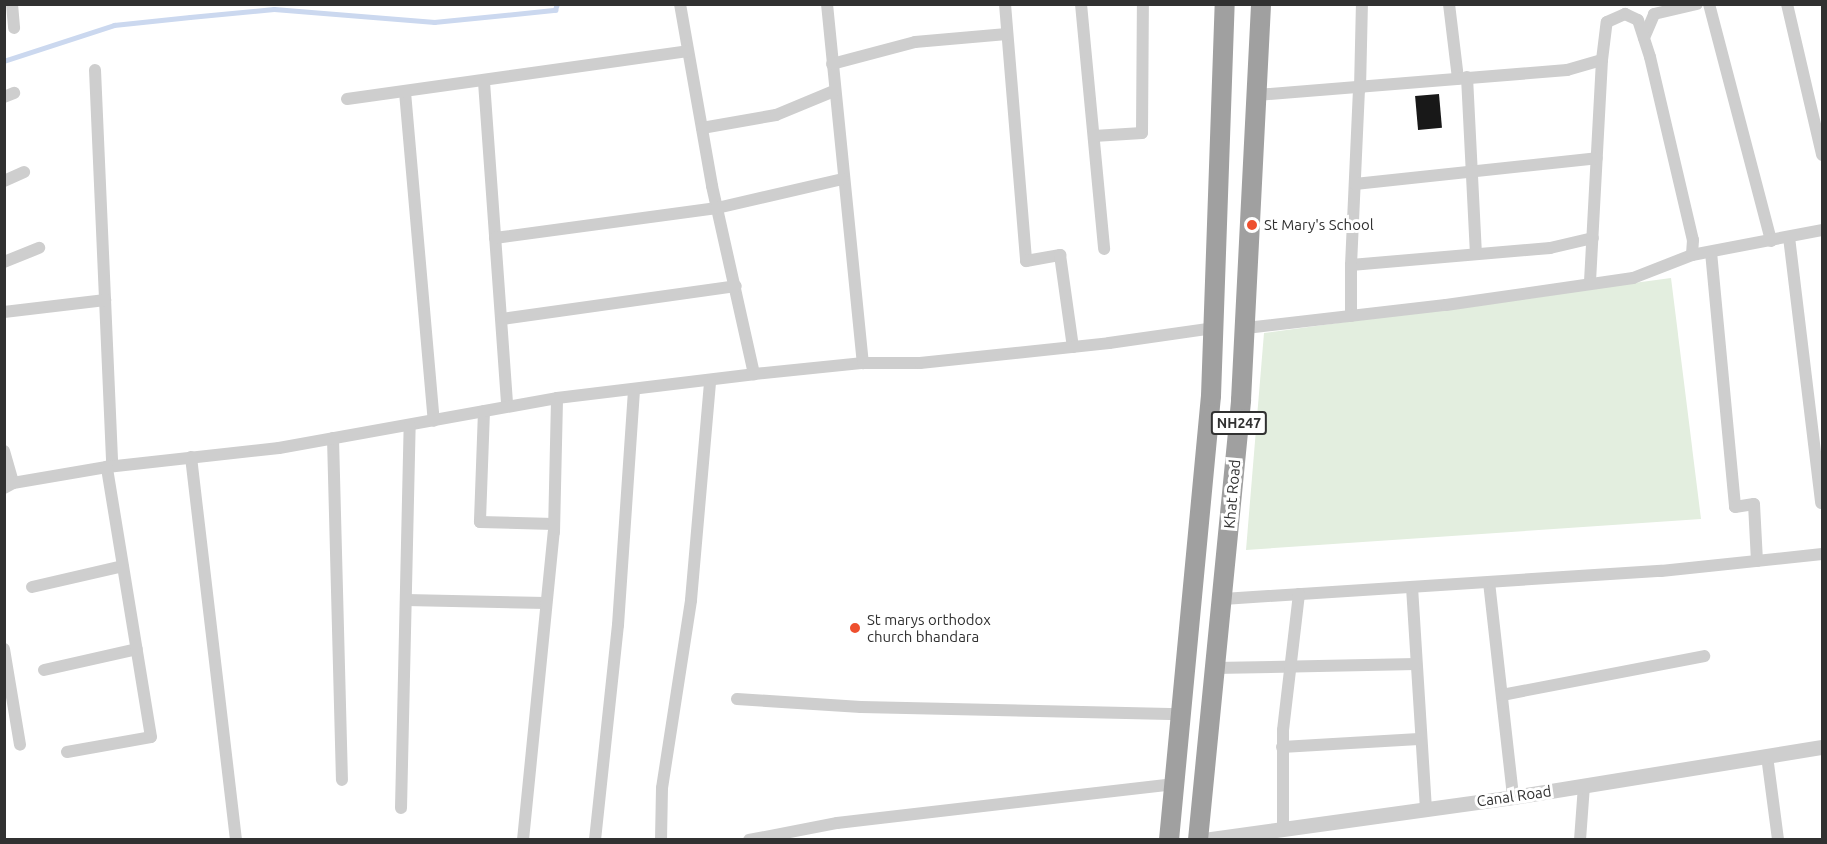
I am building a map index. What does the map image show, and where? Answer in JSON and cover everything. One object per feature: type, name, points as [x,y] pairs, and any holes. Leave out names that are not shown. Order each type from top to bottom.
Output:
[{"type":"highway","name":"Khat Road","points":[[1169,840],[1215,328],[1225,4]]},
{"type":"highway","name":"Khat Road","points":[[1198,840],[1214,668],[1223,599],[1246,328],[1261,4]]},
{"type":"highway","points":[[1215,328],[1246,328]]},
{"type":"street","points":[[12,4],[14,28]]},
{"type":"street","points":[[680,4],[717,208],[754,374]]},
{"type":"street","points":[[827,4],[843,179],[864,363]]},
{"type":"street","points":[[1005,4],[1026,261],[1060,255],[1072,347]]},
{"type":"street","points":[[1081,4],[1104,249]]},
{"type":"street","points":[[1094,136],[1142,133],[1143,4]]},
{"type":"street","points":[[1351,316],[1351,264],[1362,4]]},
{"type":"street","points":[[1449,4],[1462,77],[1473,171],[1476,252]]},
{"type":"street","points":[[1644,38],[1654,14],[1697,4]]},
{"type":"street","points":[[1709,4],[1771,241]]},
{"type":"street","points":[[1787,4],[1822,154]]},
{"type":"street","points":[[1590,284],[1602,60],[1607,22],[1625,14],[1638,20],[1644,38],[1693,240],[1692,255]]},
{"type":"street","points":[[832,64],[915,42],[1007,34]]},
{"type":"street","points":[[347,99],[484,82],[688,51]]},
{"type":"street","points":[[1257,95],[1567,70],[1602,60]]},
{"type":"street","points":[[67,752],[151,737],[123,566],[110,467],[95,70]]},
{"type":"street","points":[[484,82],[507,406]]},
{"type":"street","points":[[702,128],[776,115],[834,91]]},
{"type":"street","points":[[405,92],[434,421]]},
{"type":"street","points":[[1355,184],[1597,158]]},
{"type":"street","points":[[4,181],[24,172]]},
{"type":"street","points":[[495,238],[717,208],[843,179]]},
{"type":"street","points":[[1246,328],[1633,278],[1692,255],[1822,230]]},
{"type":"street","points":[[1789,237],[1821,503]]},
{"type":"street","points":[[1351,264],[1476,252],[1550,248],[1593,238]]},
{"type":"street","points":[[4,262],[39,248]]},
{"type":"street","points":[[1711,252],[1735,507],[1754,504],[1757,561]]},
{"type":"street","points":[[502,319],[736,286]]},
{"type":"street","points":[[4,312],[105,300]]},
{"type":"street","points":[[4,451],[9,486],[110,467],[333,438],[557,398],[864,363],[920,363],[1072,347],[1215,328]]},
{"type":"street","points":[[661,840],[662,788],[691,600],[710,382]]},
{"type":"street","points":[[595,840],[618,625],[634,391]]},
{"type":"street","points":[[523,840],[554,524],[557,398]]},
{"type":"street","points":[[484,411],[480,522],[554,524]]},
{"type":"street","points":[[401,808],[410,425]]},
{"type":"street","points":[[333,438],[342,780]]},
{"type":"street","points":[[190,457],[236,840]]},
{"type":"street","points":[[1223,599],[1489,582],[1822,554]]},
{"type":"street","points":[[32,587],[123,566]]},
{"type":"street","points":[[1489,582],[1513,797]]},
{"type":"street","points":[[1412,587],[1419,740],[1426,808]]},
{"type":"street","points":[[1283,828],[1282,747],[1289,666],[1299,594]]},
{"type":"street","points":[[406,600],[546,603]]},
{"type":"street","points":[[44,670],[137,649]]},
{"type":"street","points":[[1502,694],[1704,656]]},
{"type":"street","points":[[5,657],[20,745]]},
{"type":"street","points":[[1214,668],[1416,664]]},
{"type":"street","points":[[736,699],[861,707],[1181,714]]},
{"type":"street","points":[[1282,747],[1419,740]]},
{"type":"street","name":"Canal Road","points":[[1204,840],[1513,797],[1822,747]]},
{"type":"street","points":[[1767,756],[1778,840]]},
{"type":"street","points":[[749,840],[837,823],[1175,784]]},
{"type":"street","points":[[1580,840],[1584,786]]},
{"type":"green space","points":[[1671,278],[1701,519],[1246,550],[1264,333]]},
{"type":"building","points":[[1439,94],[1442,128],[1418,130],[1415,96]]},
{"type":"waterway","points":[[4,61],[114,25],[190,17],[274,9],[434,22],[555,10],[557,4]]},
{"type":"place","name":"St Mary's School","points":[[1252,225]]},
{"type":"place","name":"St marys orthodox church bhandara","points":[[855,628]]}]
